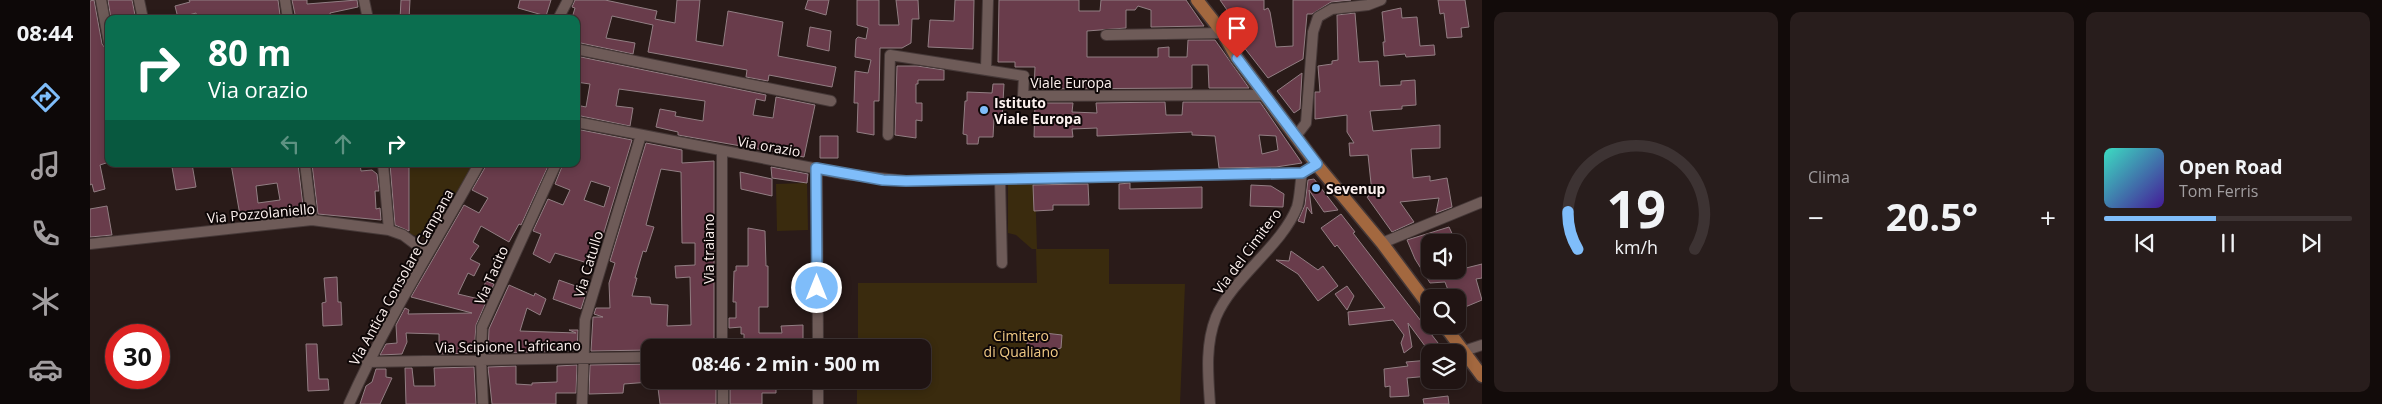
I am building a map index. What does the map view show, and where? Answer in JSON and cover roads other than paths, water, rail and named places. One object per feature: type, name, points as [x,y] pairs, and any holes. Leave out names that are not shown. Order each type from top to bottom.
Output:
[{"type":"main road","points":[[1197,0],[1264,95],[1421,295]]},
{"type":"main road","points":[[1451,334],[1459,344]]},
{"type":"main road","points":[[1466,354],[1482,376]]},
{"type":"street","points":[[101,0],[105,22]]},
{"type":"street","points":[[139,0],[142,15]]},
{"type":"street","points":[[285,0],[287,15]]},
{"type":"street","points":[[364,0],[367,15]]},
{"type":"street","points":[[560,15],[568,0]]},
{"type":"street","points":[[986,70],[988,0]]},
{"type":"street","points":[[1296,136],[1306,123],[1313,32],[1318,17],[1332,8],[1368,5],[1382,0]]},
{"type":"street","points":[[1106,35],[1222,34]]},
{"type":"street","points":[[580,49],[831,101]]},
{"type":"street","name":"Viale Europa","points":[[888,135],[890,55],[1024,76],[1023,96],[1264,95]]},
{"type":"street","name":"Via orazio","points":[[580,123],[816,168],[898,180],[1000,180],[1302,173],[1317,164]]},
{"type":"street","name":"Via Catullo","points":[[582,404],[585,320],[641,135]]},
{"type":"street","name":"Via traiano","points":[[722,151],[722,339]]},
{"type":"street","points":[[305,167],[312,220]]},
{"type":"street","points":[[382,167],[389,230]]},
{"type":"street","name":"Via Antica Consolare Campana","points":[[349,404],[367,362],[477,167]]},
{"type":"street","name":"Via Tacito","points":[[483,404],[482,327],[555,167]]},
{"type":"street","points":[[816,168],[818,339]]},
{"type":"street","name":"Via del Cimitero","points":[[1210,404],[1208,362],[1211,333],[1216,317],[1227,298],[1285,226],[1297,207],[1302,173]]},
{"type":"street","points":[[1000,180],[1002,262]]},
{"type":"street","points":[[1382,243],[1482,202]]},
{"type":"street","name":"Via Pozzolaniello","points":[[90,244],[312,220],[389,230],[403,236],[427,253]]},
{"type":"street","points":[[1466,350],[1482,344]]},
{"type":"street","name":"Via Scipione L'africano","points":[[367,362],[641,356]]},
{"type":"street","points":[[723,389],[723,404]]},
{"type":"street","points":[[818,389],[818,404]]},
{"type":"place","name":"Istituto Viale Europa","points":[[984,110]]},
{"type":"place","name":"Sevenup","points":[[1316,188]]},
{"type":"park label","name":"Cimitero di Qualiano","points":[[1021,344]]}]
